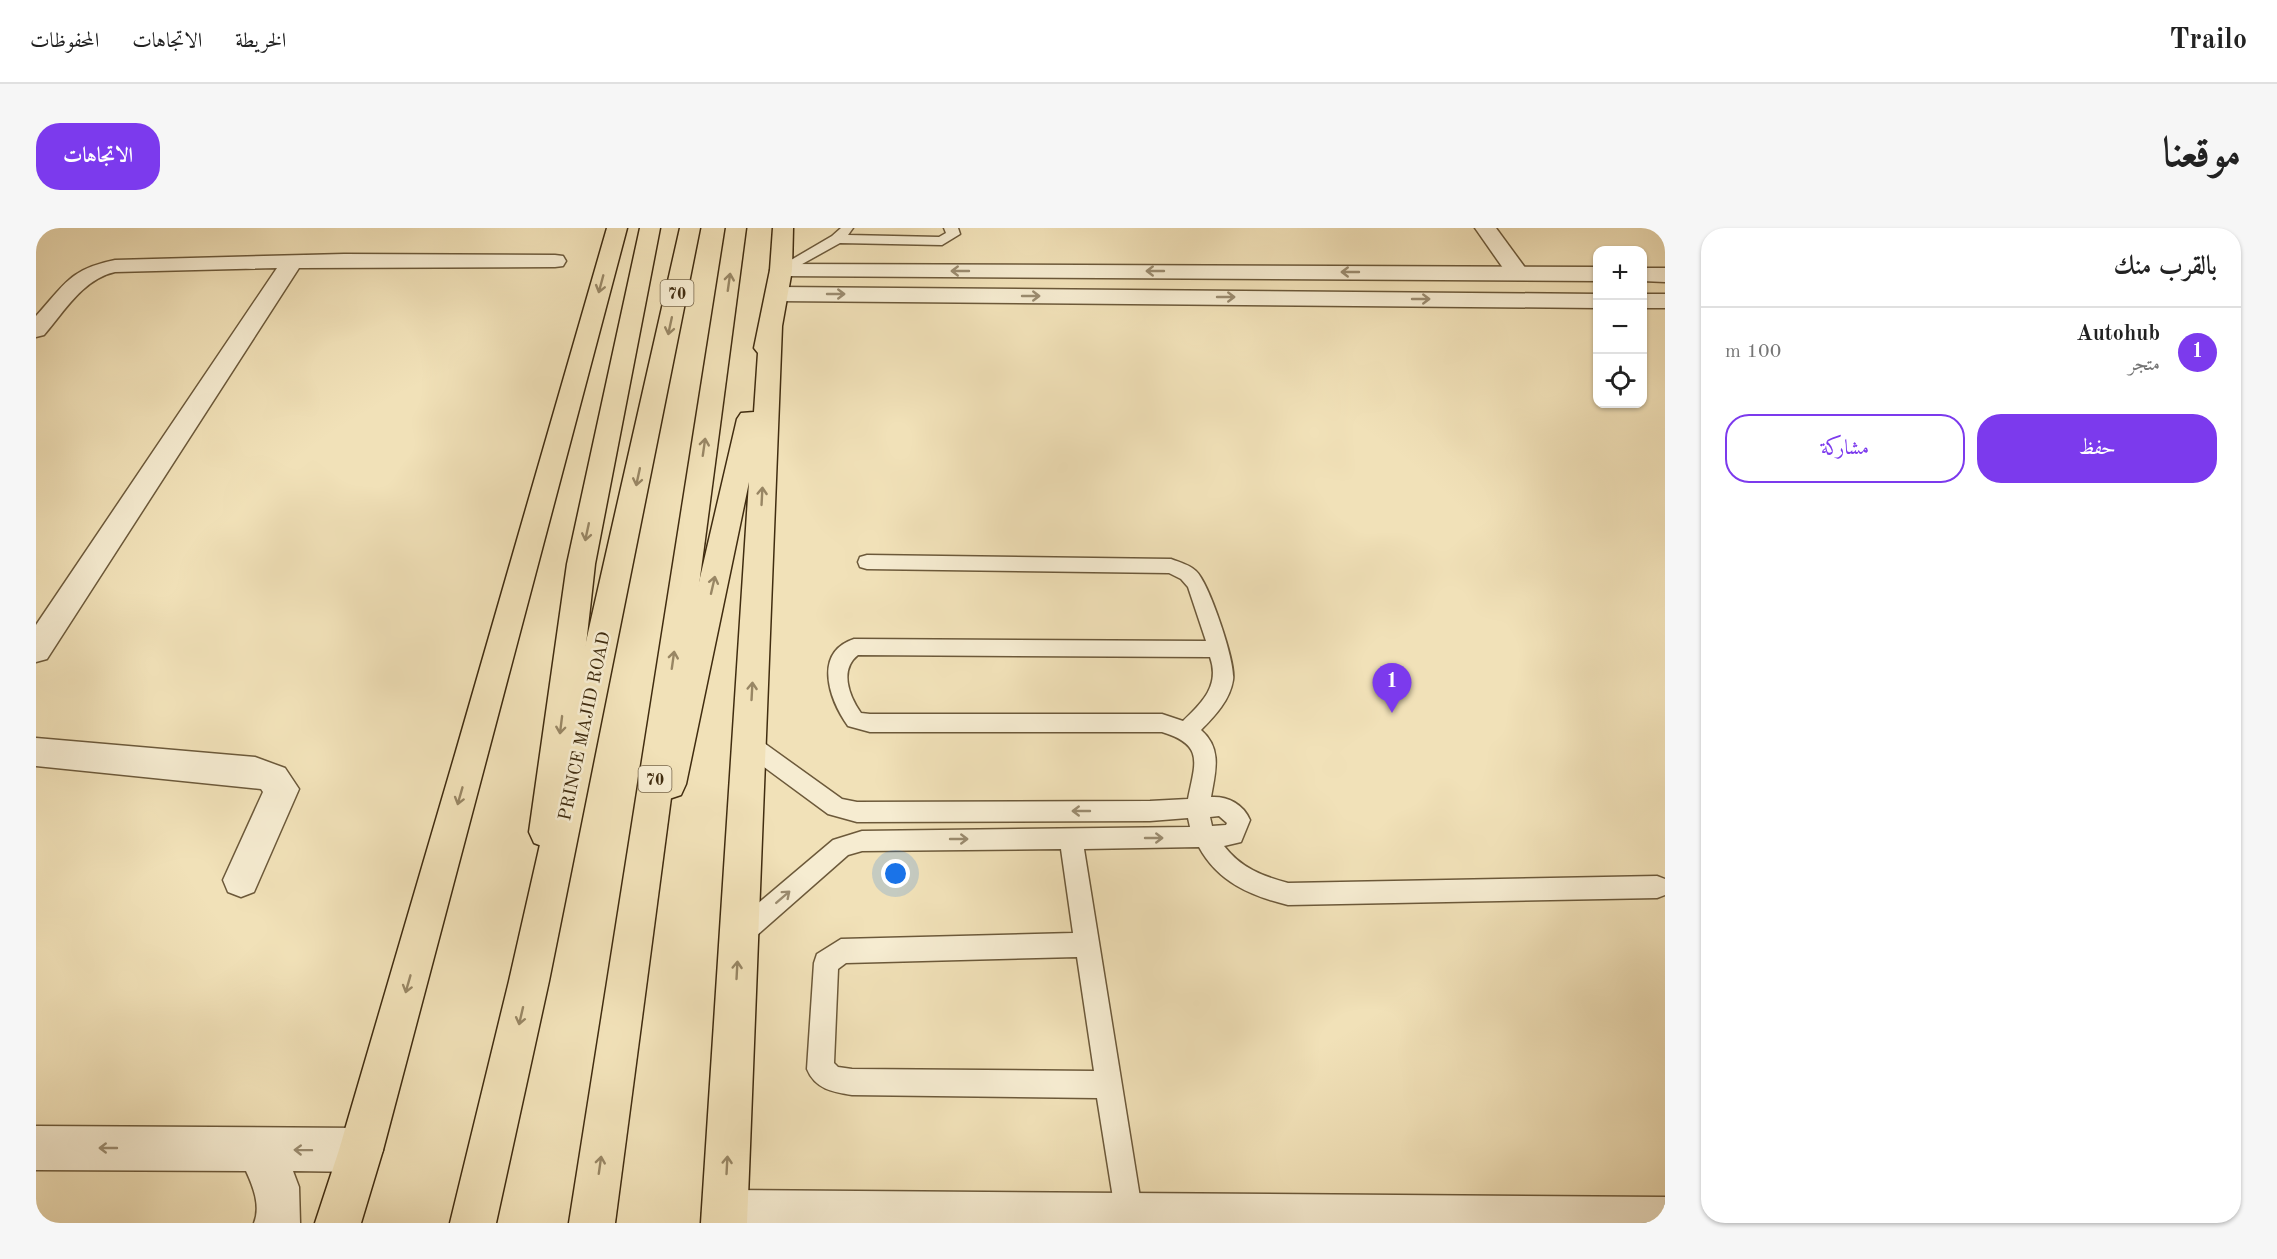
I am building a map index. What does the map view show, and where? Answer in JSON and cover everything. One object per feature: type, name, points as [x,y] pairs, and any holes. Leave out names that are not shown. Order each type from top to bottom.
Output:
[{"type":"main road","points":[[338,1223],[361,1150],[473,751],[617,228]]},
{"type":"main road","points":[[529,981],[581,564],[650,228]]},
{"type":"main road","name":"PRINCE MAJID ROAD","points":[[473,1223],[529,981],[690,228]]},
{"type":"main road","name":"70","points":[[592,1223],[736,228]]},
{"type":"main road","points":[[627,970],[778,294],[783,228]]},
{"type":"main road","points":[[473,751],[640,271]]},
{"type":"main road","points":[[724,1218],[771,327]]},
{"type":"street","points":[[1485,228],[1518,273]]},
{"type":"street","points":[[36,330],[80,280],[96,270],[115,266],[292,262],[555,261]]},
{"type":"street","points":[[36,651],[292,262]]},
{"type":"street","points":[[781,270],[1593,274]]},
{"type":"street","points":[[1647,274],[1665,274]]},
{"type":"street","points":[[778,294],[1593,301]]},
{"type":"street","points":[[1647,301],[1665,301]]},
{"type":"street","points":[[36,752],[255,772],[273,778],[282,789],[241,880]]},
{"type":"street","points":[[36,1148],[361,1150]]},
{"type":"street","points":[[258,1149],[277,1187],[279,1220],[277,1223]]},
{"type":"street","points":[[724,1218],[1129,1216],[1237,1220],[1665,1220]]},
{"type":"lane","points":[[781,270],[837,239],[848,228]]},
{"type":"lane","points":[[837,239],[942,241],[952,234],[951,228]]},
{"type":"lane","points":[[867,561],[1171,566],[1188,574],[1197,585],[1224,672],[1213,705],[1187,731]]},
{"type":"lane","points":[[1218,649],[854,647],[845,652],[838,661],[839,693],[844,706],[855,720],[882,723],[1162,723],[1187,731],[1200,742],[1205,754],[1204,780],[1198,809],[1203,837],[1237,874],[1265,889],[1288,894],[1657,887]]},
{"type":"lane","points":[[739,935],[841,847],[862,841],[1203,837],[1233,835],[1239,820],[1223,806],[1198,809],[857,812],[836,807],[749,744]]},
{"type":"lane","points":[[1071,838],[1129,1216]]},
{"type":"lane","points":[[1087,945],[841,951],[826,963],[820,1069],[832,1079],[852,1082],[1109,1085]]},
{"type":"place","name":"Autohub","points":[[1392,713]]}]
